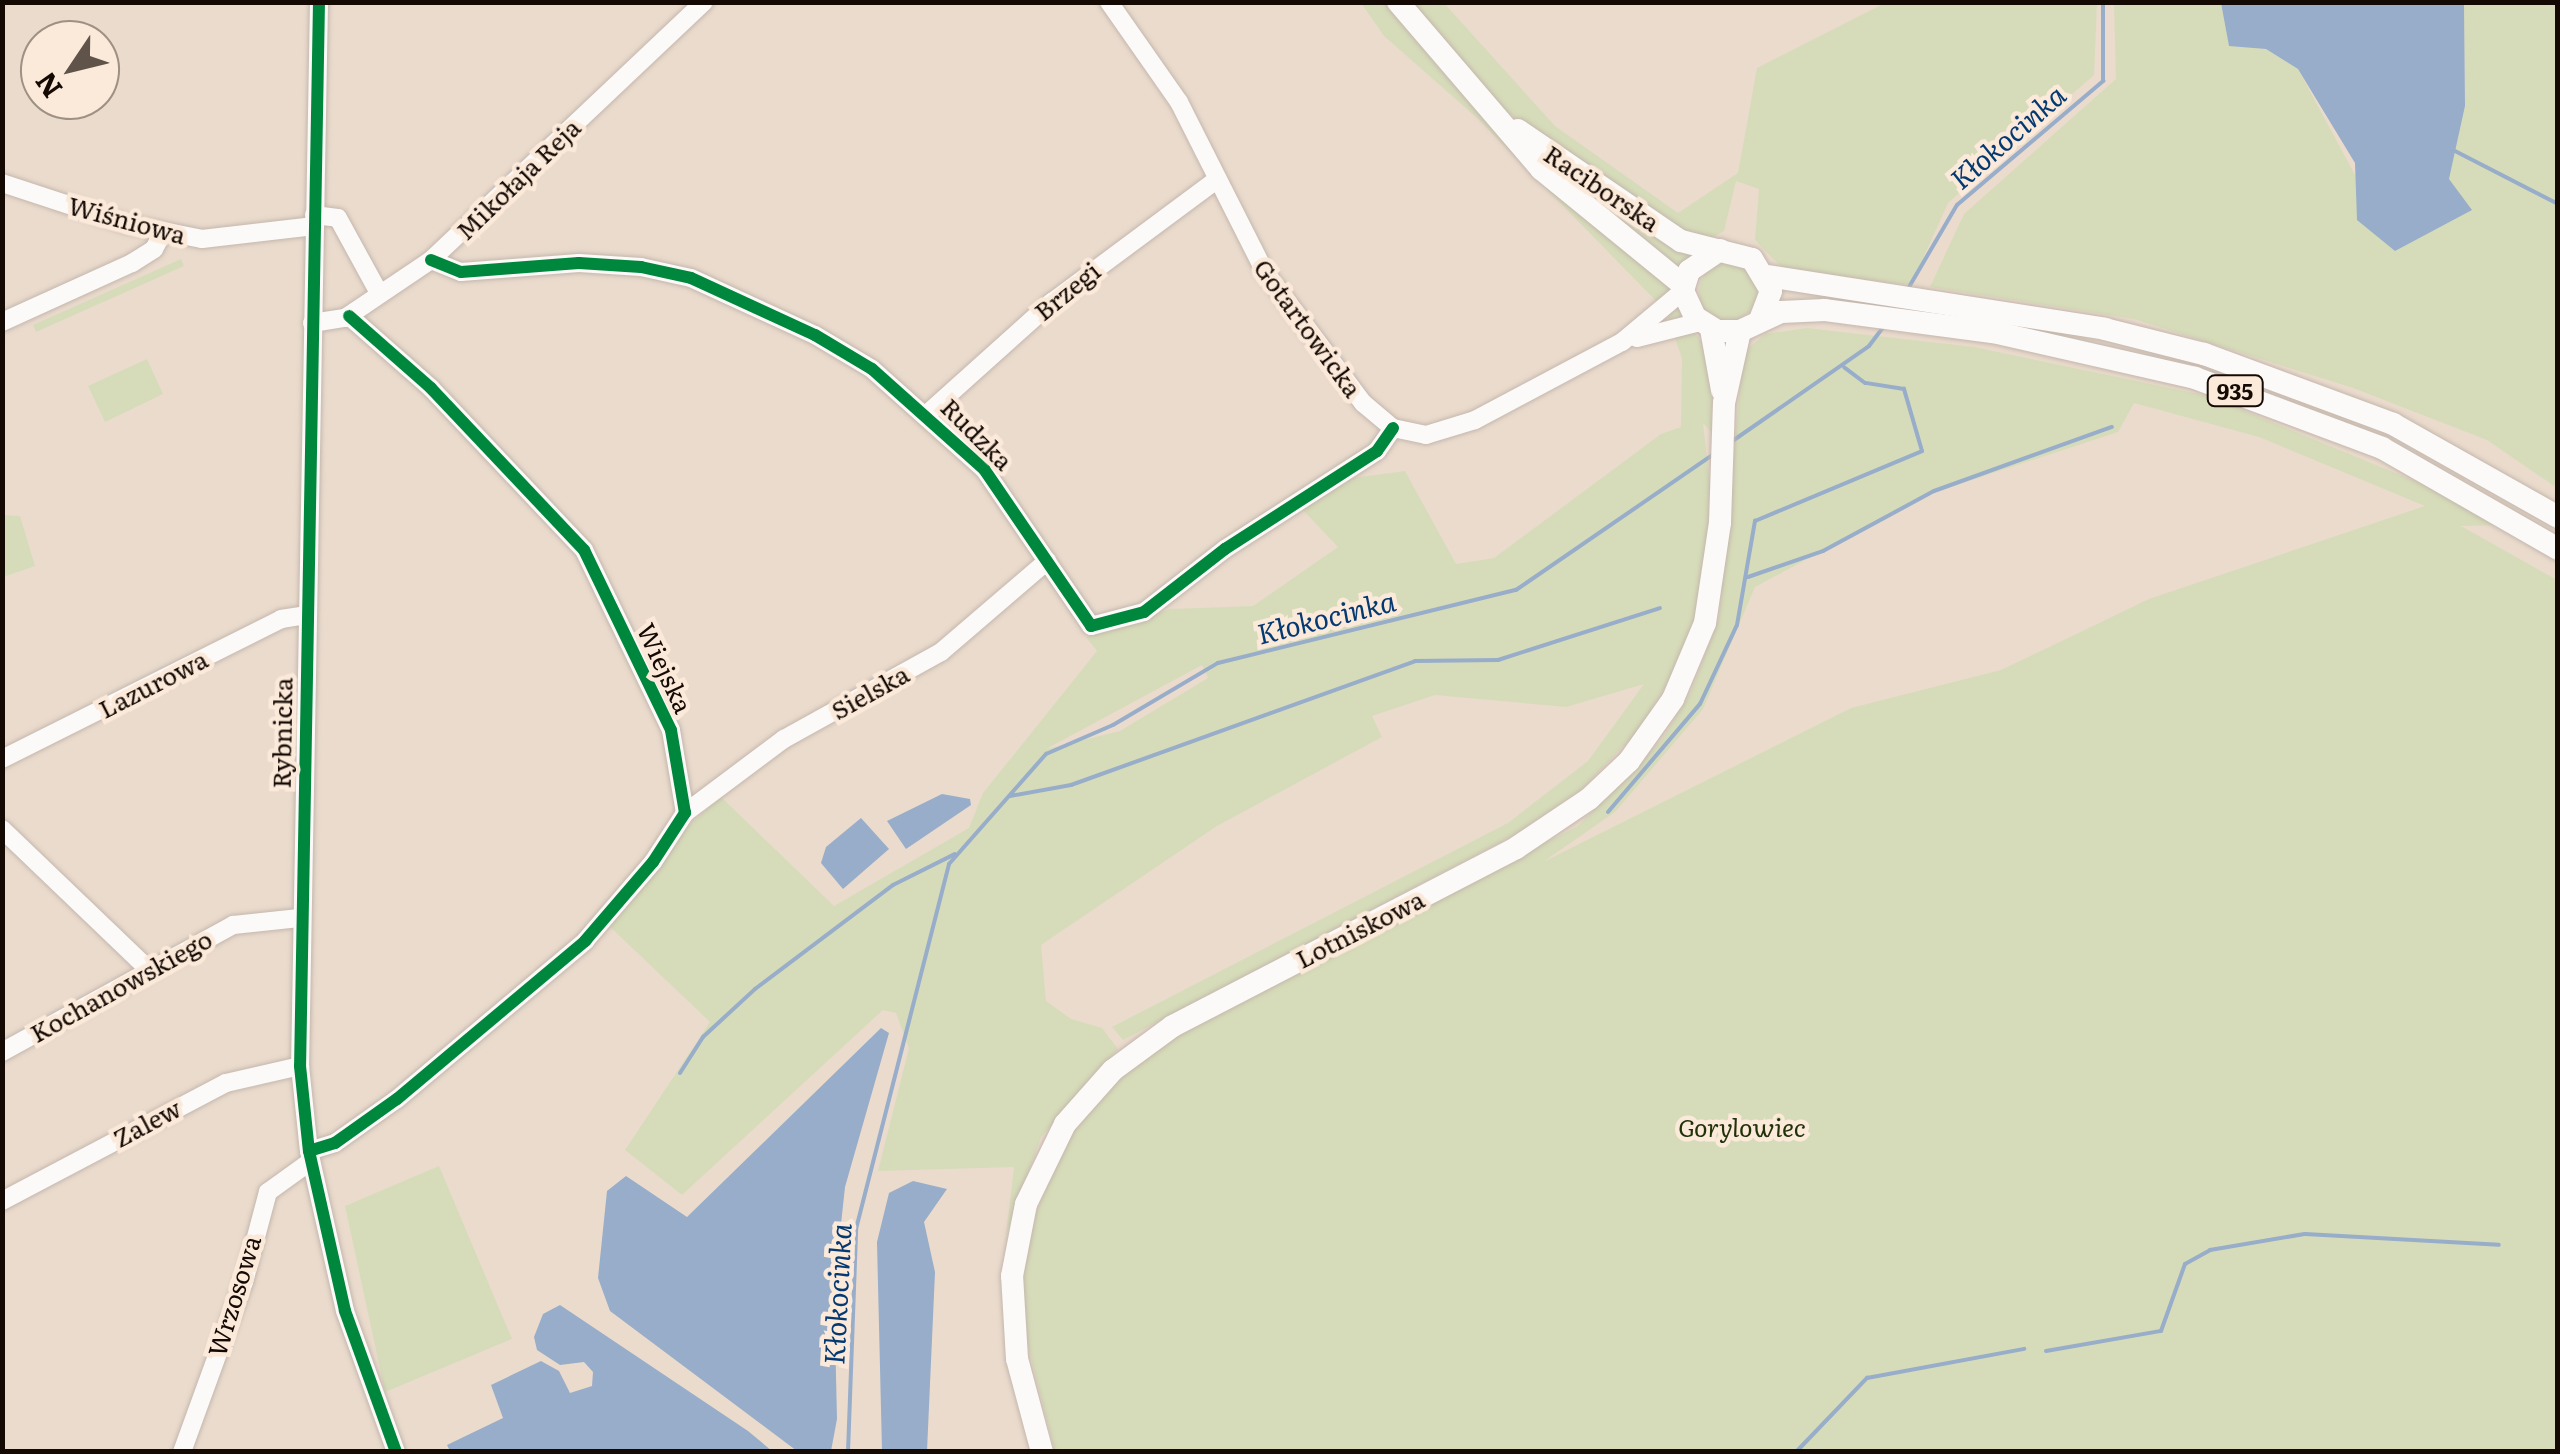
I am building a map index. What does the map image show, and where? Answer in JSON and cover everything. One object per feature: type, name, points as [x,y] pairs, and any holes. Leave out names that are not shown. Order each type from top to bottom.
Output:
[{"type":"main road","name":"Raciborska","points":[[1398,2],[1541,169],[1683,288]]},
{"type":"main road","name":"Raciborska","points":[[1491,110],[1681,241],[1720,250]]},
{"type":"main road","name":"935","points":[[1720,250],[1746,255],[1768,276],[2105,329],[2282,379],[2392,424],[2558,518]]},
{"type":"main road","points":[[1683,288],[1699,262],[1720,250]]},
{"type":"main road","points":[[1750,326],[1771,291],[1768,276]]},
{"type":"main road","name":"935","points":[[1683,288],[1706,325],[1750,326],[1780,312],[1849,313],[1916,321],[2195,378],[2290,410],[2382,448],[2558,549]]},
{"type":"main road","name":"Lotniskowa","points":[[1042,1452],[1018,1358],[1012,1276],[1033,1183],[1065,1124],[1113,1070],[1173,1026],[1516,848],[1611,780],[1658,723],[1696,648],[1711,597],[1722,487],[1724,403],[1706,325]]},
{"type":"main road","name":"Lotniskowa","points":[[1724,403],[1750,326]]},
{"type":"street","name":"Rybnicka","points":[[319,2],[300,1066],[310,1156],[356,1351],[396,1452]]},
{"type":"street","name":"Mikołaja Reja","points":[[312,323],[349,316],[378,292],[431,260],[704,2]]},
{"type":"street","name":"Gotartowicka","points":[[1109,2],[1168,83],[1265,272],[1362,403],[1393,428]]},
{"type":"street","name":"Brzegi","points":[[927,414],[1052,302],[1216,180]]},
{"type":"street","name":"Wiśniowa","points":[[2,183],[163,232],[221,240],[314,221]]},
{"type":"street","points":[[314,221],[338,218],[378,292]]},
{"type":"street","points":[[2,322],[132,263],[154,249],[163,232]]},
{"type":"street","name":"Rudzka","points":[[431,260],[461,272],[579,263],[690,278],[815,335],[927,414],[996,483],[1086,622],[1104,628],[1128,620],[1377,451],[1393,428]]},
{"type":"street","points":[[1393,428],[1426,435],[1460,426],[1622,342],[1683,288]]},
{"type":"street","name":"Wiejska","points":[[349,316],[431,388],[584,550],[671,730],[685,813]]},
{"type":"street","points":[[1622,342],[1706,325]]},
{"type":"street","name":"Sielska","points":[[685,813],[784,739],[941,652],[1046,561]]},
{"type":"street","name":"Lazurowa","points":[[2,759],[281,620],[306,616]]},
{"type":"street","points":[[310,1156],[397,1099],[585,940],[685,813]]},
{"type":"street","points":[[2,829],[147,968]]},
{"type":"street","name":"Kochanowskiego","points":[[2,1052],[147,968],[233,925],[300,918]]},
{"type":"street","name":"Zalew","points":[[2,1201],[226,1083],[300,1066]]},
{"type":"street","name":"Wrzosowa","points":[[182,1452],[244,1282],[268,1192],[310,1156]]},
{"type":"green space","points":[[1361,3],[1390,3],[1671,283],[1688,326],[1710,351],[1715,436],[1703,423],[1711,495],[1700,603],[1680,663],[1639,730],[1581,790],[1512,836],[1123,1040],[1112,1027],[1508,823],[1588,761],[1644,684],[1566,707],[1435,695],[1372,716],[1382,737],[1217,826],[1041,945],[1046,1001],[1071,1019],[1102,1028],[1118,1049],[1041,1137],[1006,1235],[1014,1167],[878,1171],[909,1048],[896,1013],[883,1010],[682,1195],[625,1150],[710,1022],[607,924],[680,833],[721,797],[834,906],[969,828],[983,793],[1097,651],[1086,637],[1171,609],[1253,606],[1338,547],[1299,506],[1345,479],[1405,471],[1456,564],[1494,558],[1661,434],[1681,427],[1682,358],[1665,310],[1476,117],[1384,36]],"holes":[[[1202,665],[1208,678],[1120,731],[1046,749]]]},
{"type":"green space","points":[[1413,3],[1444,3],[1555,126],[1678,213],[1738,173],[1757,68],[1885,3],[2097,3],[2094,75],[1948,203],[1911,285],[1784,270],[1755,240],[1759,189],[1736,181],[1724,231],[1710,239],[1690,236],[1556,151],[1493,100]]},
{"type":"green space","points":[[2114,3],[2221,3],[2229,45],[2266,49],[2298,69],[2396,251],[2449,179],[2465,106],[2464,3],[2557,3],[2557,488],[2487,440],[2353,388],[2134,319],[1930,287],[1964,214],[2116,79]]},
{"type":"green space","points":[[1527,142],[1595,196],[1690,256],[1680,268]]},
{"type":"green space","points":[[181,259],[184,266],[36,332],[33,325]]},
{"type":"green space","points":[[1728,263],[1748,272],[1757,292],[1748,312],[1728,321],[1708,312],[1699,292],[1708,272]]},
{"type":"green space","name":"Gorylowiec","points":[[1807,328],[1974,347],[2208,396],[2432,488],[2500,525],[2461,526],[2557,580],[2557,1451],[1055,1451],[1023,1327],[1023,1276],[1030,1227],[1070,1130],[1106,1088],[1159,1042],[1578,826],[1663,738],[1691,692],[1719,618],[1743,353],[1765,334]],"holes":[[[2134,403],[2259,437],[2425,506],[2149,599],[2001,670],[1851,708],[1543,862],[1615,812],[1703,709],[1755,587],[1926,495],[2118,432]]]},
{"type":"green space","points":[[147,359],[163,394],[105,422],[88,386]]},
{"type":"green space","points":[[3,515],[20,516],[35,566],[3,577]]},
{"type":"green space","points":[[439,1166],[512,1339],[385,1392],[345,1206]]},
{"type":"water","points":[[2221,3],[2464,3],[2465,106],[2449,179],[2472,210],[2395,251],[2357,220],[2355,163],[2298,69],[2266,49],[2229,46]]},
{"type":"water","points":[[942,794],[970,799],[971,805],[906,849],[887,821]]},
{"type":"water","points":[[861,818],[889,849],[843,889],[821,863],[826,847]]},
{"type":"water","points":[[881,1028],[889,1033],[845,1187],[834,1289],[837,1419],[831,1451],[797,1451],[610,1311],[598,1278],[607,1191],[626,1176],[687,1217]]},
{"type":"water","points":[[913,1181],[947,1189],[924,1222],[935,1272],[927,1451],[882,1451],[877,1242],[889,1193]]},
{"type":"water","points":[[560,1305],[772,1451],[450,1451],[447,1445],[503,1418],[491,1385],[541,1361],[559,1371],[570,1393],[592,1386],[593,1372],[584,1362],[560,1365],[537,1350],[534,1337],[543,1314]]},
{"type":"waterway","name":"Kłokocinka","points":[[1909,287],[1957,205],[2103,81],[2103,2]]},
{"type":"waterway","points":[[2455,151],[2558,204]]},
{"type":"waterway","name":"Kłokocinka","points":[[1731,442],[1869,346],[1885,325]]},
{"type":"waterway","points":[[1608,812],[1700,704],[1737,625],[1755,521],[1922,451],[1904,389],[1865,383],[1844,367]]},
{"type":"waterway","points":[[1748,577],[1823,551],[1934,491],[2112,427]]},
{"type":"waterway","name":"Kłokocinka","points":[[848,1452],[856,1229],[949,864],[1046,754],[1113,725],[1218,663],[1516,590],[1715,453]]},
{"type":"waterway","points":[[1010,796],[1071,785],[1415,661],[1498,660],[1660,608]]},
{"type":"waterway","points":[[680,1073],[703,1037],[755,989],[893,885],[955,854]]},
{"type":"waterway","points":[[2046,1351],[2161,1331],[2185,1264],[2210,1250],[2305,1234],[2499,1245]]},
{"type":"waterway","points":[[1796,1452],[1867,1378],[2024,1349]]},
{"type":"cycle path","points":[[319,2],[300,1066],[309,1151],[345,1311],[396,1452]]},
{"type":"cycle path","points":[[431,260],[461,272],[579,263],[641,267],[691,278],[815,335],[872,369],[984,469],[1091,626],[1144,612],[1225,549],[1377,451],[1393,428]]},
{"type":"cycle path","points":[[309,1151],[335,1143],[397,1099],[585,941],[653,862],[685,813],[671,730],[584,550],[431,388],[349,316]]}]
